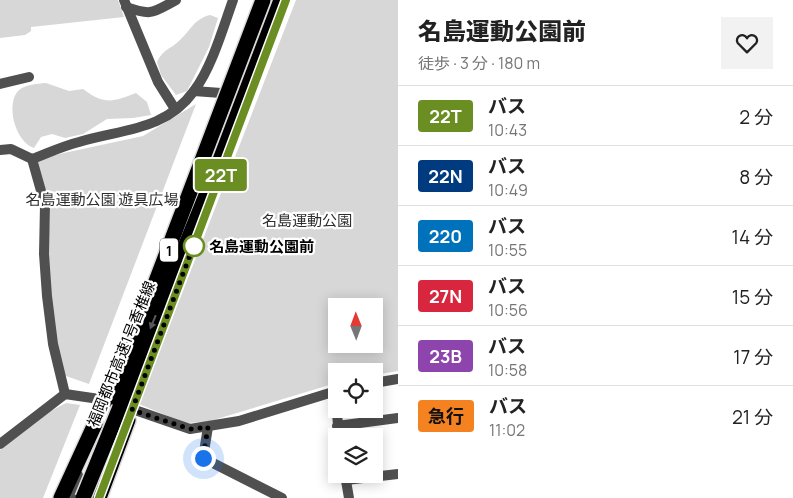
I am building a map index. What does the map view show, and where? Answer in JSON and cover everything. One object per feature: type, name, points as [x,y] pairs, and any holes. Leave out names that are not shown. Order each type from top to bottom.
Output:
[{"type":"highway","name":"福岡都市高速1号香椎線","points":[[71,498],[205,156],[262,0]]},
{"type":"highway","name":"福岡都市高速1号香椎線","points":[[83,498],[215,173],[281,0]]},
{"type":"highway","points":[[99,498],[130,415]]},
{"type":"highway","points":[[61,498],[95,424]]},
{"type":"street","points":[[125,3],[146,14],[154,12],[176,0]]},
{"type":"street","points":[[0,150],[11,149],[32,159],[79,142],[143,128],[169,115],[194,91],[212,55],[234,0]]},
{"type":"street","points":[[71,498],[95,424],[161,263],[256,0]]},
{"type":"street","points":[[94,498],[130,415],[286,0]]},
{"type":"street","points":[[125,3],[158,82],[175,109]]},
{"type":"street","points":[[0,84],[29,77]]},
{"type":"street","points":[[194,91],[221,93],[249,102]]},
{"type":"street","points":[[32,159],[45,205],[44,254],[47,296],[54,344],[65,394]]},
{"type":"street","points":[[383,382],[398,379]]},
{"type":"street","points":[[0,444],[65,394],[106,400],[130,415],[190,429],[239,420],[328,393]]},
{"type":"street","points":[[352,428],[398,418]]},
{"type":"street","points":[[208,427],[203,458],[282,498]]},
{"type":"street","points":[[383,475],[398,474]]},
{"type":"street","points":[[347,483],[349,498]]},
{"type":"green space","points":[[0,0],[118,0],[124,17],[31,27],[31,31],[25,35],[0,38]]},
{"type":"green space","name":"名島運動公園","points":[[296,0],[398,0],[398,371],[383,374],[383,363],[328,363],[328,385],[207,422],[184,423],[139,404]]},
{"type":"green space","points":[[210,15],[218,18],[209,47],[187,91],[176,95],[161,75],[157,62],[162,54],[180,40],[196,22]]},
{"type":"green space","points":[[46,83],[69,91],[83,89],[103,100],[115,100],[136,93],[147,102],[151,115],[107,119],[83,134],[65,138],[52,134],[41,137],[34,148],[27,144],[17,130],[14,122],[13,104],[15,96],[22,88]]},
{"type":"green space","name":"名島運動公園 遊具広場","points":[[196,104],[89,384],[63,375],[56,346],[48,256],[50,207],[36,159],[143,136]]},
{"type":"green space","points":[[66,403],[80,405],[43,498],[0,498],[0,450],[45,414]]},
{"type":"bus line","name":"22T","points":[[99,498],[202,222],[234,144],[286,0]]},
{"type":"place","name":"名島運動公園前","points":[[194,246]]},
{"type":"route","points":[[194,246],[196,239],[132,410],[190,429],[208,427],[203,458]]}]
